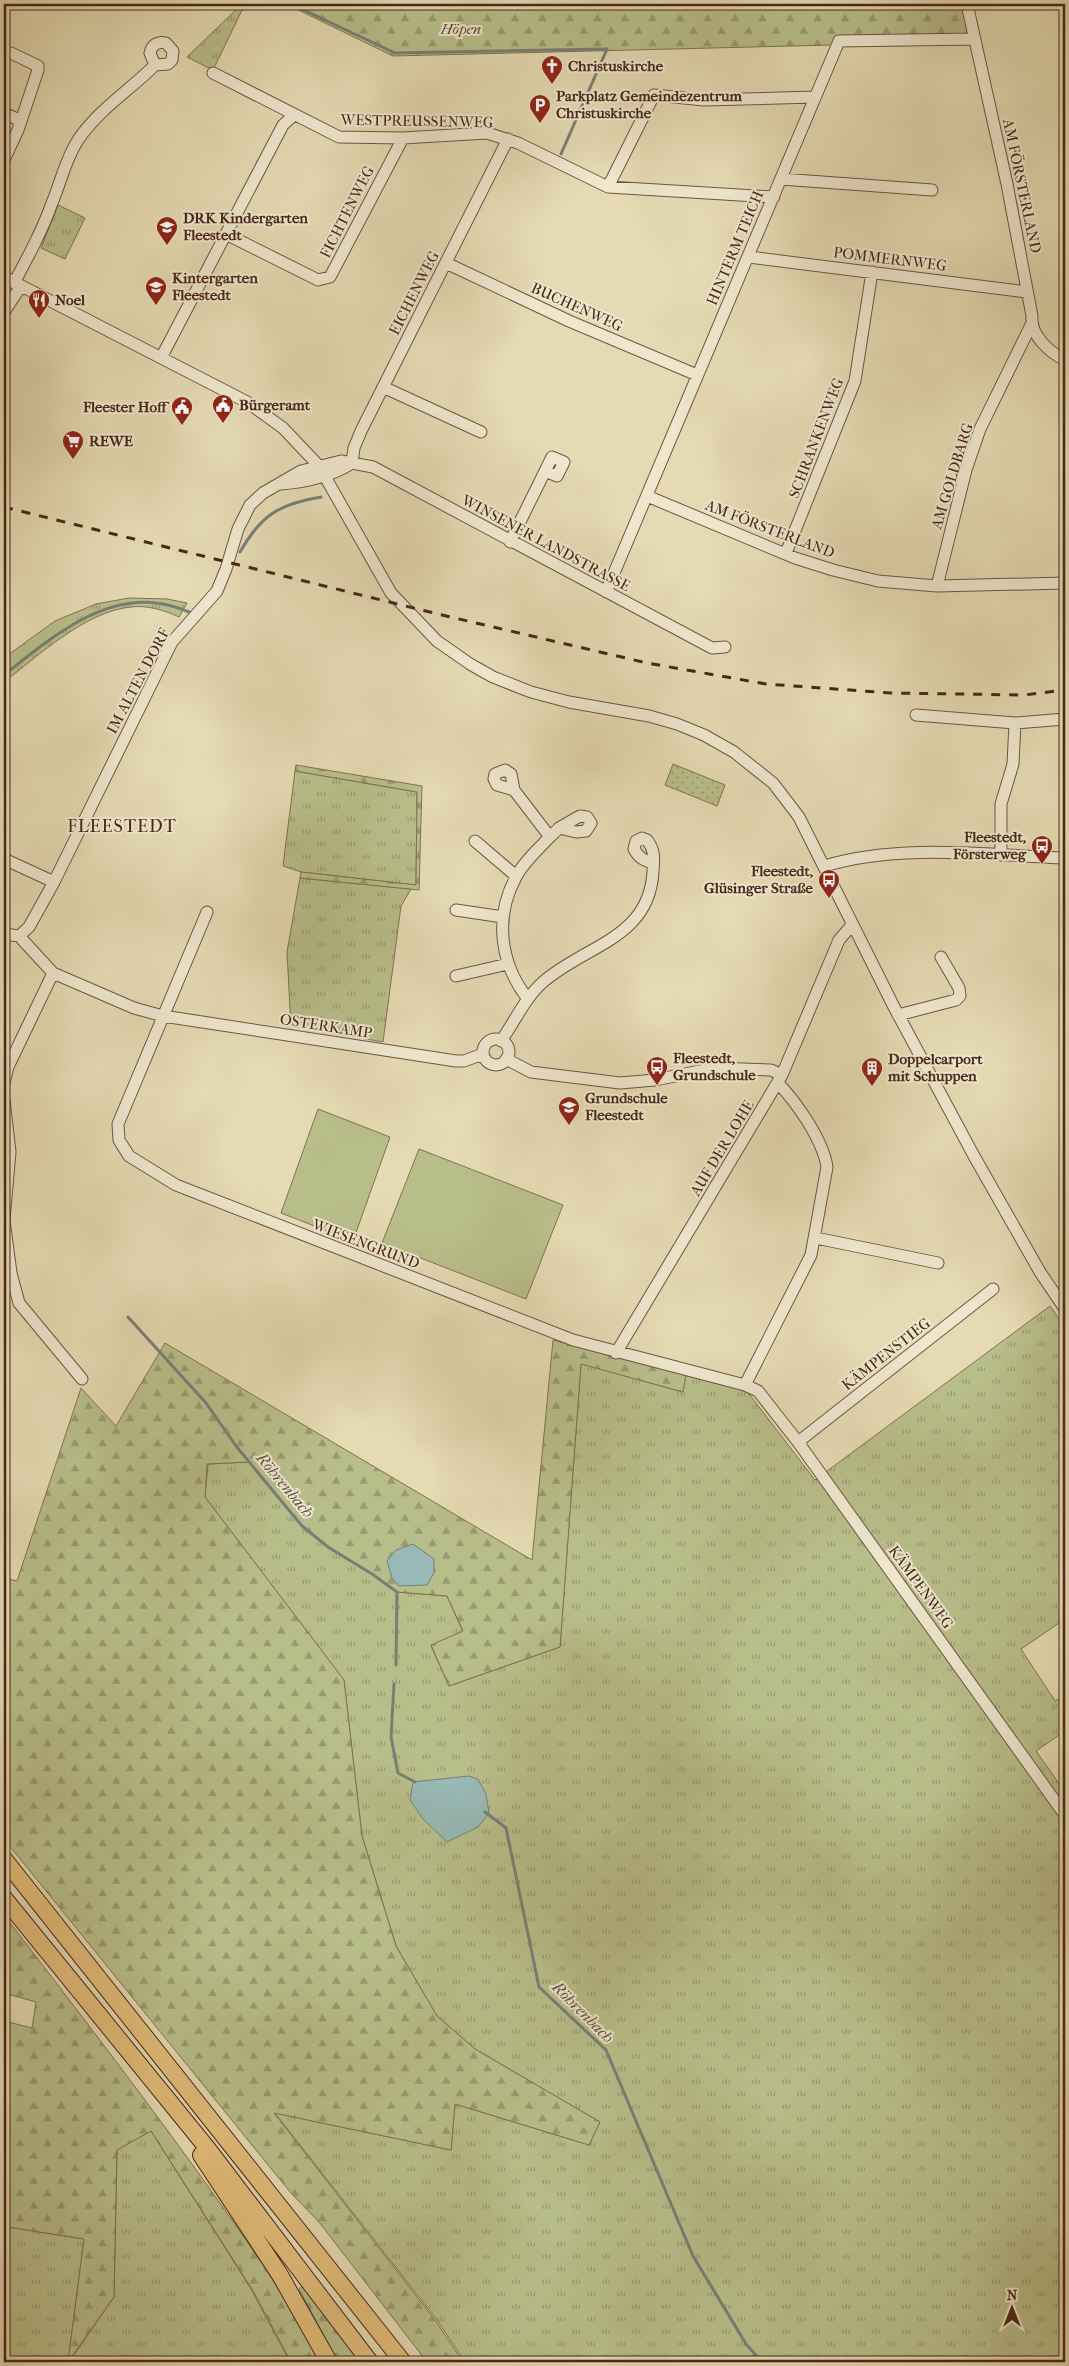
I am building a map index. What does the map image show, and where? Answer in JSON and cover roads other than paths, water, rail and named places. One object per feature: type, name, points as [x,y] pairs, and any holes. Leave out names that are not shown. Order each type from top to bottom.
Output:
[{"type":"highway","points":[[4,1860],[176,2078],[279,2203],[402,2362]]},
{"type":"highway","points":[[4,1898],[263,2219],[370,2362]]},
{"type":"highway","points":[[194,2132],[201,2154],[280,2275],[329,2362]]},
{"type":"street","name":"AM FÖRSTERLAND","points":[[967,4],[1009,193],[1032,316],[1031,325],[1048,350],[1065,360]]},
{"type":"street","name":"HINTERM TEICH","points":[[606,592],[839,41],[975,39]]},
{"type":"street","points":[[4,160],[21,122],[38,66],[11,53]]},
{"type":"street","points":[[4,312],[13,282],[30,255],[52,204],[64,168],[83,134],[100,114],[155,65]]},
{"type":"street","name":"WESTPREUSSENWEG","points":[[213,73],[339,137],[403,138],[488,133],[508,139],[608,187],[774,197]]},
{"type":"street","points":[[608,187],[654,95],[704,100],[815,97]]},
{"type":"street","points":[[4,113],[21,122]]},
{"type":"street","points":[[161,358],[283,125],[294,115]]},
{"type":"street","name":"FICHTENWEG","points":[[226,234],[318,280],[330,277],[403,138]]},
{"type":"street","name":"EICHENWEG","points":[[352,463],[356,441],[508,139]]},
{"type":"street","points":[[782,179],[932,190]]},
{"type":"street","name":"POMMERNWEG","points":[[749,257],[1027,292]]},
{"type":"street","name":"BUCHENWEG","points":[[446,263],[568,321],[697,375]]},
{"type":"street","name":"SCHRANKENWEG","points":[[786,554],[855,381],[872,272]]},
{"type":"street","points":[[13,282],[247,402],[269,417],[294,438],[319,466],[391,593],[437,641],[470,664],[493,677],[531,692],[569,702],[650,716],[677,724],[704,735],[734,752],[767,777],[785,797],[824,866],[898,1015],[1040,1272],[1065,1308]]},
{"type":"street","name":"AM GOLDBARG","points":[[937,586],[966,470],[980,429],[1031,325]]},
{"type":"street","points":[[383,387],[481,432]]},
{"type":"street","name":"WINSENER LANDSTRASSE","points":[[319,466],[341,460],[367,466],[381,472],[712,648],[725,647]]},
{"type":"street","points":[[325,476],[352,463]]},
{"type":"street","name":"IM ALTEN DORF","points":[[19,936],[28,927],[54,882],[172,642],[217,591],[243,516],[255,499],[280,484],[289,476],[319,466]]},
{"type":"street","points":[[510,542],[545,471]]},
{"type":"street","name":"IM ALTEN DORF","points":[[280,484],[325,476]]},
{"type":"street","name":"AM FÖRSTERLAND","points":[[647,496],[786,554],[833,570],[878,581],[937,586],[1065,583]]},
{"type":"street","points":[[916,715],[1015,724],[1065,719]]},
{"type":"street","points":[[1001,855],[1002,804],[1013,764],[1015,724]]},
{"type":"street","points":[[514,790],[554,832],[516,876],[502,917],[502,939],[508,964],[517,985],[528,998]]},
{"type":"street","points":[[475,841],[516,876]]},
{"type":"street","points":[[824,866],[840,861],[881,855],[925,852],[1065,858]]},
{"type":"street","points":[[4,859],[54,882]]},
{"type":"street","points":[[483,1054],[486,1061],[493,1065],[501,1064],[506,1059],[508,1049],[501,1041],[528,998],[543,982],[614,938],[638,918],[647,904],[652,887],[653,863]]},
{"type":"street","points":[[456,910],[502,917]]},
{"type":"street","points":[[163,1016],[207,912]]},
{"type":"street","name":"AUF DER LOHE","points":[[616,1353],[780,1079],[839,940],[852,925]]},
{"type":"street","points":[[4,934],[19,936]]},
{"type":"street","name":"OSTERKAMP","points":[[19,936],[52,973],[134,1008],[163,1016],[456,1061],[464,1061],[483,1054],[490,1041],[501,1041]]},
{"type":"street","points":[[898,1015],[956,1000],[960,996],[959,988],[941,957]]},
{"type":"street","points":[[456,976],[508,964]]},
{"type":"street","points":[[4,1083],[8,1067],[52,973]]},
{"type":"street","name":"WIESENGRUND","points":[[163,1016],[118,1124],[119,1140],[129,1156],[176,1185],[573,1340],[616,1353],[745,1385]]},
{"type":"street","points":[[506,1059],[531,1072],[620,1083],[656,1080],[715,1068],[771,1070],[780,1079],[825,1154],[827,1168],[816,1238],[811,1255],[745,1385]]},
{"type":"street","points":[[4,1100],[10,1152],[4,1220],[11,1273],[19,1303],[82,1379]]},
{"type":"street","points":[[816,1238],[938,1263]]},
{"type":"street","name":"KÄMPENSTIEG","points":[[798,1442],[994,1289]]},
{"type":"street","name":"KÄMPENWEG","points":[[745,1385],[758,1391],[798,1442],[1065,1815]]},
{"type":"water","points":[[413,1544],[434,1559],[434,1573],[427,1585],[399,1586],[392,1578],[387,1561],[396,1550]]},
{"type":"water","points":[[469,1776],[478,1779],[486,1794],[489,1813],[478,1827],[447,1842],[423,1819],[410,1800],[413,1782]]},
{"type":"waterway","points":[[291,4],[395,53],[607,49],[561,154]]},
{"type":"waterway","name":"Röhrenbach","points":[[240,552],[256,529],[273,513],[294,503],[321,497]]},
{"type":"waterway","name":"Röhrenbach","points":[[4,675],[55,636],[93,614],[135,603],[169,605],[189,612]]},
{"type":"waterway","name":"Röhrenbach","points":[[128,1317],[206,1403],[236,1446],[302,1526],[328,1547],[397,1592],[396,1665]]},
{"type":"waterway","name":"Röhrenbach","points":[[394,1684],[391,1737],[398,1773],[415,1782]]},
{"type":"waterway","name":"Röhrenbach","points":[[485,1812],[506,1828],[539,1987],[606,2050],[693,2256],[746,2344],[762,2362]]},
{"type":"railway","points":[[4,507],[442,615],[647,663],[766,684],[891,693],[1024,695],[1065,690]]},
{"type":"place","name":"Christuskirche","points":[[552,85]]},
{"type":"place","name":"Parkplatz Gemeindezentrum Christuskirche","points":[[540,124]]},
{"type":"place","name":"DRK Kindergarten Fleestedt","points":[[167,246]]},
{"type":"place","name":"Kintergarten Fleestedt","points":[[156,306]]},
{"type":"place","name":"Noel","points":[[39,319]]},
{"type":"place","name":"Bürgeramt","points":[[223,424]]},
{"type":"place","name":"Fleester Hoff","points":[[182,426]]},
{"type":"place","name":"REWE","points":[[73,460]]},
{"type":"place","name":"Fleestedt, Försterweg","points":[[1042,865]]},
{"type":"place","name":"Fleestedt, Glüsinger Straße","points":[[829,899]]},
{"type":"place","name":"Fleestedt, Grundschule","points":[[657,1086]]},
{"type":"place","name":"Doppelcarport mit Schuppen","points":[[872,1087]]},
{"type":"place","name":"Grundschule Fleestedt","points":[[569,1126]]},
{"type":"district","name":"FLEESTEDT","points":[[122,826]]},
{"type":"park label","name":"Höpen","points":[[461,29]]}]
